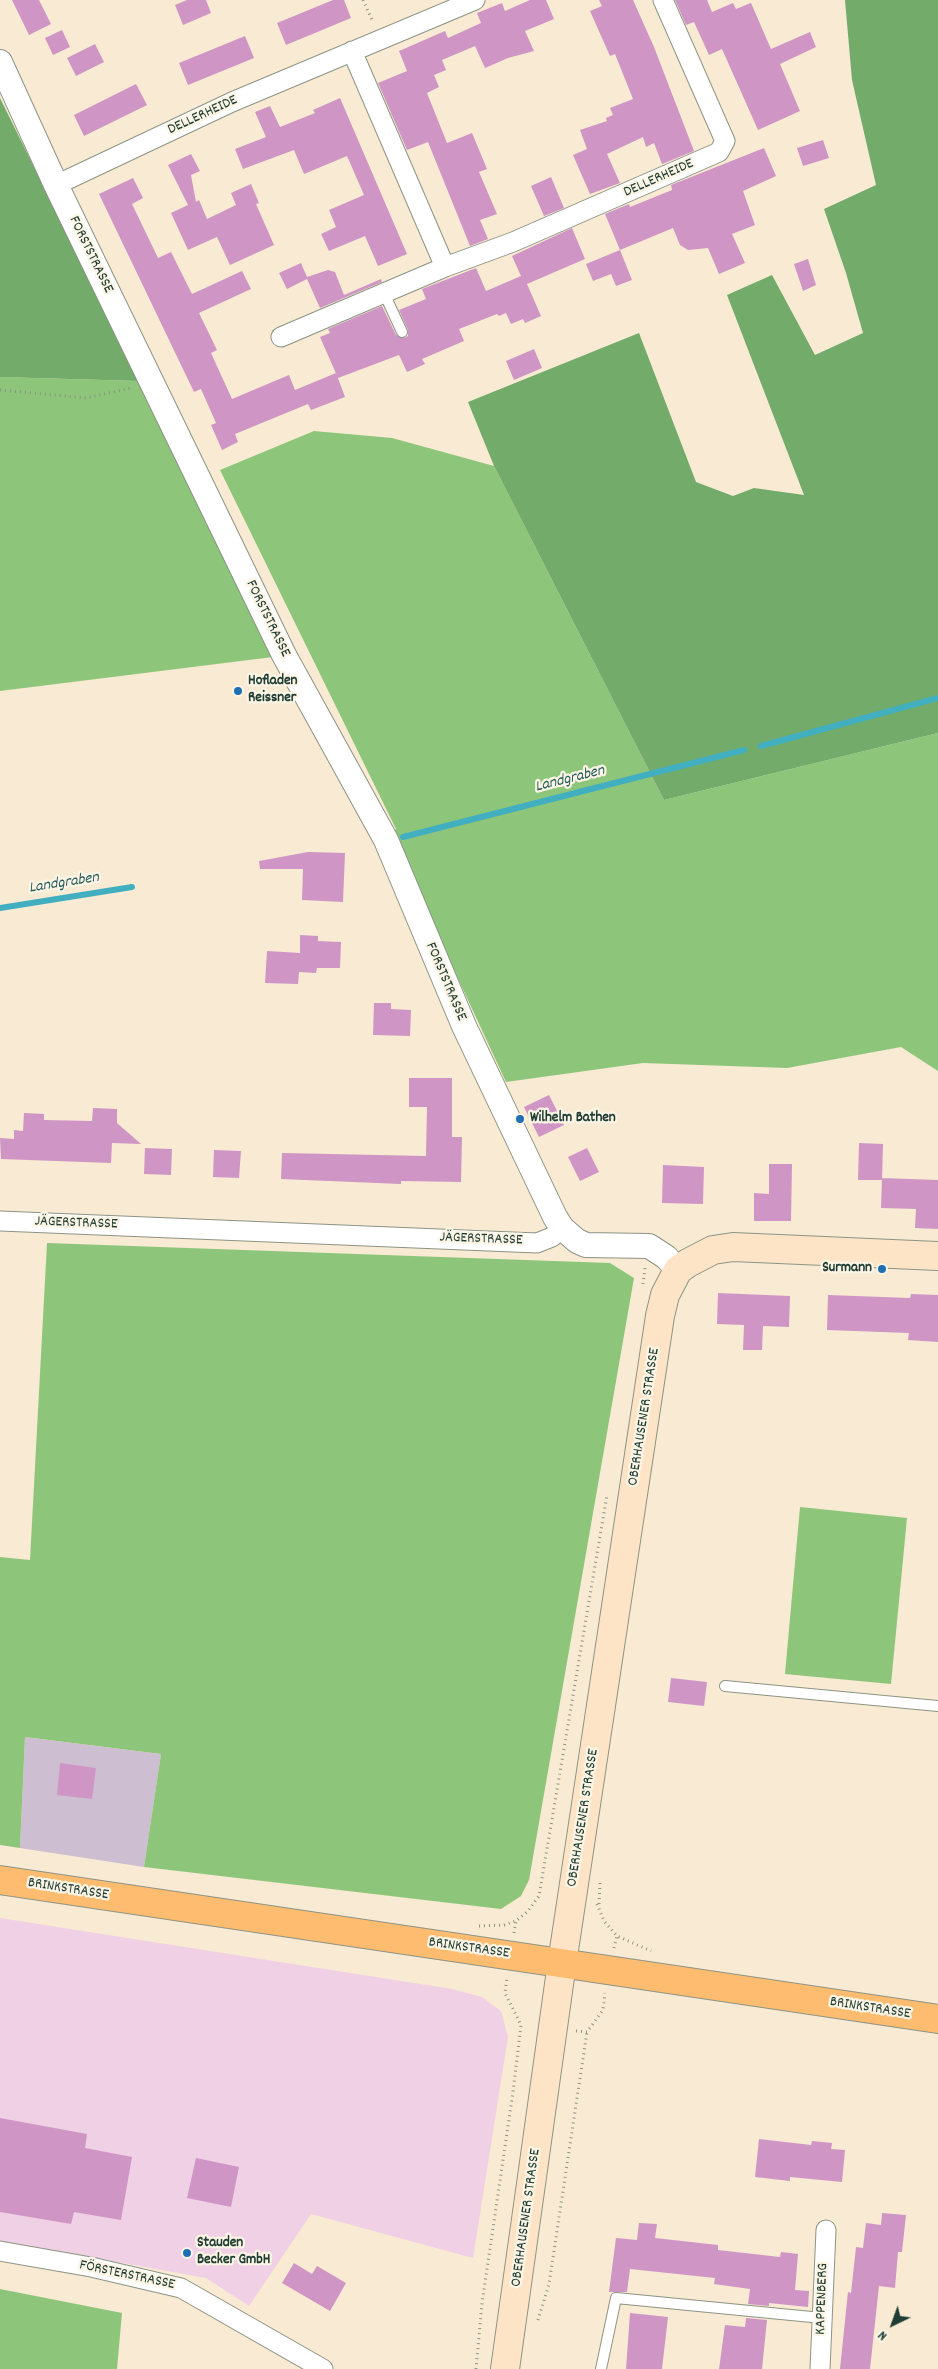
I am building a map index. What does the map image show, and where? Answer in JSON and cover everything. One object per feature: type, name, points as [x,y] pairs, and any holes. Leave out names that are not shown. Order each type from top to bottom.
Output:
[{"type":"main road","points":[[678,1270],[712,1250],[733,1247],[938,1256]]},
{"type":"main road","name":"OBERHAUSENER STRASSE","points":[[505,2369],[562,1963],[660,1316],[665,1295],[678,1270]]},
{"type":"main road","name":"BRINKSTRASSE","points":[[0,1880],[938,2020]]},
{"type":"street","name":"DELLERHEIDE","points":[[56,184],[232,102],[475,0]]},
{"type":"street","name":"DELLERHEIDE","points":[[281,337],[444,267],[512,242],[719,152],[725,141],[663,0]]},
{"type":"street","points":[[352,51],[444,267]]},
{"type":"street","name":"FORSTSTRASSE","points":[[0,62],[56,184],[284,655],[386,840],[464,1026],[562,1228]]},
{"type":"street","name":"JÄGERSTRASSE","points":[[0,1221],[537,1242],[552,1237],[562,1228]]},
{"type":"street","points":[[562,1228],[577,1241],[586,1245],[649,1246],[666,1257],[678,1270]]},
{"type":"street","name":"KAPPENBERG","points":[[820,2369],[826,2230]]},
{"type":"street","name":"FÖRSTERSTRASSE","points":[[0,2252],[91,2267],[182,2288],[323,2369]]},
{"type":"lane","points":[[384,293],[402,332]]},
{"type":"lane","points":[[725,1686],[938,1706]]},
{"type":"lane","points":[[601,2369],[616,2298],[822,2318]]},
{"type":"path","points":[[363,0],[380,39]]},
{"type":"path","points":[[0,390],[86,398],[153,383]]},
{"type":"path","points":[[641,1294],[649,1246]]},
{"type":"path","points":[[476,1926],[504,1925],[516,1921],[528,1911],[539,1896],[608,1487]]},
{"type":"path","points":[[539,1896],[571,1902],[599,1904],[604,1921],[618,1936],[631,1944],[660,1952]]},
{"type":"path","points":[[476,2369],[482,2303],[513,2092],[520,2025],[505,1993],[516,1921]]},
{"type":"path","points":[[536,2326],[549,2284],[587,2032],[603,2010],[608,1970],[618,1936]]},
{"type":"path","points":[[520,2025],[587,2032]]},
{"type":"shaded area","points":[[25,1737],[161,1754],[144,1867],[20,1848]]},
{"type":"shaded area","name":"Stauden Becker GmbH","points":[[0,1918],[452,1989],[482,1997],[501,2011],[508,2037],[473,2258],[311,2214],[249,2306],[206,2278],[0,2241]]},
{"type":"green space","points":[[845,0],[938,0],[938,733],[664,800],[494,466],[468,402],[639,333],[696,482],[733,496],[754,488],[804,495],[727,295],[772,275],[815,355],[863,333],[846,273],[824,209],[876,185],[852,80]]},
{"type":"green space","points":[[0,98],[139,381],[0,377]]},
{"type":"green space","points":[[0,377],[139,381],[273,657],[0,691]]},
{"type":"green space","points":[[314,431],[392,438],[494,466],[664,800],[938,733],[938,1071],[901,1047],[787,1068],[643,1063],[506,1082],[392,836],[396,829],[220,470]]},
{"type":"green space","points":[[47,1243],[610,1263],[634,1278],[529,1880],[521,1896],[501,1909],[144,1867],[161,1754],[25,1737],[20,1848],[0,1845],[0,1557],[30,1560]]},
{"type":"green space","points":[[800,1507],[907,1518],[891,1684],[785,1674]]},
{"type":"green space","points":[[0,2289],[122,2313],[117,2369],[0,2369]]},
{"type":"building","points":[[12,0],[39,0],[51,24],[29,35]]},
{"type":"building","points":[[187,0],[206,0],[211,13],[183,25],[175,5]]},
{"type":"building","points":[[333,0],[344,0],[351,18],[286,45],[277,23]]},
{"type":"building","points":[[530,0],[546,0],[554,19],[525,31],[534,51],[508,58],[485,68],[475,46],[442,60],[446,70],[434,75],[439,87],[427,93],[447,143],[472,133],[487,169],[479,172],[497,214],[480,220],[488,239],[470,246],[428,142],[407,150],[378,83],[407,71],[399,51],[445,31],[448,38],[481,23],[477,13],[502,3],[505,11]]},
{"type":"building","points":[[599,0],[633,0],[654,47],[694,151],[662,164],[654,143],[646,147],[643,137],[607,154],[620,183],[590,194],[573,155],[587,149],[580,130],[607,121],[606,118],[613,115],[610,108],[633,99],[615,54],[610,56],[590,11],[602,6]]},
{"type":"building","points":[[675,0],[707,0],[712,12],[733,3],[736,9],[751,3],[771,49],[810,32],[816,47],[780,64],[800,111],[758,130],[722,49],[709,55],[694,22],[686,25]]},
{"type":"building","points":[[62,30],[70,47],[53,55],[45,38]]},
{"type":"building","points":[[245,36],[254,58],[188,85],[179,63]]},
{"type":"building","points":[[95,44],[104,62],[76,76],[67,58]]},
{"type":"building","points":[[136,84],[147,105],[84,136],[74,115]]},
{"type":"building","points":[[340,98],[407,254],[378,266],[365,236],[329,251],[321,234],[336,227],[329,210],[364,195],[347,156],[304,174],[294,150],[243,169],[235,149],[266,137],[255,112],[270,106],[280,127],[315,113],[313,110]]},
{"type":"building","points":[[823,140],[829,158],[803,166],[797,148]]},
{"type":"building","points":[[764,148],[776,176],[743,191],[755,225],[732,234],[745,263],[719,274],[708,248],[688,250],[680,245],[673,228],[620,250],[605,214],[629,204],[630,207],[672,190],[671,185]]},
{"type":"building","points":[[191,154],[200,171],[191,175],[196,202],[199,200],[207,219],[236,205],[231,193],[251,184],[259,203],[256,204],[274,245],[230,265],[217,237],[188,250],[171,213],[188,205],[168,165]]},
{"type":"building","points":[[551,177],[564,208],[544,216],[531,186]]},
{"type":"building","points":[[133,178],[143,198],[132,204],[158,258],[171,252],[192,294],[242,271],[251,289],[199,313],[217,350],[211,353],[232,399],[289,375],[295,390],[336,373],[345,397],[311,410],[308,404],[235,434],[238,442],[222,450],[211,425],[216,423],[201,389],[194,392],[99,194]]},
{"type":"building","points":[[572,228],[585,259],[527,284],[541,316],[525,323],[523,319],[511,324],[506,313],[499,316],[497,314],[459,329],[464,341],[422,359],[425,364],[407,372],[399,355],[338,378],[320,337],[330,333],[328,329],[382,306],[396,335],[404,338],[408,336],[408,330],[399,310],[426,299],[422,289],[476,268],[486,291],[521,276],[512,256]]},
{"type":"building","points":[[620,250],[632,280],[616,286],[611,274],[593,281],[586,264]]},
{"type":"building","points":[[808,259],[816,285],[803,291],[794,264]]},
{"type":"building","points":[[301,263],[307,277],[328,270],[335,272],[344,295],[381,279],[382,282],[320,308],[307,279],[287,289],[279,273]]},
{"type":"building","points":[[534,349],[542,368],[514,380],[506,361]]},
{"type":"building","points":[[308,852],[345,853],[343,902],[302,900],[303,869],[260,869],[259,861]]},
{"type":"building","points":[[300,935],[318,936],[318,941],[341,942],[340,968],[317,968],[316,973],[299,972],[298,984],[265,983],[267,951],[300,953]]},
{"type":"building","points":[[374,1003],[391,1003],[391,1009],[411,1010],[410,1036],[373,1035]]},
{"type":"building","points":[[409,1078],[452,1078],[452,1137],[462,1137],[461,1182],[401,1181],[401,1184],[281,1179],[282,1153],[426,1156],[427,1107],[409,1107]]},
{"type":"building","points":[[549,1095],[564,1125],[539,1137],[524,1107]]},
{"type":"building","points":[[93,1108],[117,1109],[117,1123],[141,1144],[112,1143],[111,1163],[1,1159],[0,1138],[14,1139],[14,1130],[23,1131],[24,1113],[44,1114],[44,1120],[92,1121]]},
{"type":"building","points":[[859,1143],[883,1144],[882,1180],[858,1180]]},
{"type":"building","points":[[145,1148],[172,1149],[171,1175],[144,1174]]},
{"type":"building","points":[[587,1148],[599,1172],[580,1181],[568,1157]]},
{"type":"building","points":[[214,1150],[241,1151],[239,1178],[213,1177]]},
{"type":"building","points":[[769,1164],[792,1164],[791,1221],[754,1221],[754,1193],[769,1194]]},
{"type":"building","points":[[663,1165],[704,1167],[703,1204],[662,1203]]},
{"type":"building","points":[[882,1178],[938,1180],[938,1229],[915,1228],[916,1209],[881,1208]]},
{"type":"building","points":[[718,1293],[790,1296],[789,1327],[763,1326],[762,1350],[743,1350],[744,1325],[717,1324]]},
{"type":"building","points":[[911,1294],[938,1295],[938,1342],[908,1340],[909,1333],[827,1330],[828,1295],[910,1298]]},
{"type":"building","points":[[671,1678],[707,1682],[704,1706],[668,1702]]},
{"type":"building","points":[[60,1763],[96,1768],[92,1799],[57,1795]]},
{"type":"building","points":[[0,2118],[87,2134],[85,2148],[132,2157],[121,2220],[74,2212],[71,2224],[0,2212]]},
{"type":"building","points":[[759,2139],[811,2145],[812,2141],[832,2143],[831,2149],[845,2150],[842,2182],[790,2177],[790,2181],[755,2177]]},
{"type":"building","points":[[196,2158],[239,2167],[231,2207],[187,2198]]},
{"type":"building","points":[[882,2213],[906,2215],[902,2252],[898,2252],[895,2288],[879,2286],[870,2369],[840,2369],[848,2292],[851,2293],[856,2247],[863,2248],[866,2223],[881,2225]]},
{"type":"building","points":[[639,2223],[657,2224],[655,2238],[718,2245],[718,2250],[780,2257],[781,2252],[798,2254],[795,2290],[809,2291],[808,2307],[769,2303],[769,2306],[748,2304],[750,2289],[714,2284],[715,2278],[630,2269],[627,2292],[609,2292],[616,2238],[637,2240]]},
{"type":"building","points":[[294,2263],[312,2274],[317,2266],[346,2283],[330,2311],[282,2283]]},
{"type":"building","points":[[630,2313],[668,2317],[662,2369],[626,2369]]},
{"type":"building","points":[[746,2318],[767,2320],[762,2369],[719,2369],[725,2325],[745,2327]]},
{"type":"waterway","name":"Landgraben","points":[[761,746],[938,698]]},
{"type":"waterway","name":"Landgraben","points":[[403,837],[744,750]]},
{"type":"waterway","name":"Landgraben","points":[[0,908],[132,887]]},
{"type":"place","name":"Hofladen Reissner","points":[[238,691]]},
{"type":"place","name":"Wilhelm Bathen","points":[[520,1119]]},
{"type":"place","name":"Surmann","points":[[882,1269]]},
{"type":"place","name":"Stauden Becker GmbH","points":[[187,2253]]}]
